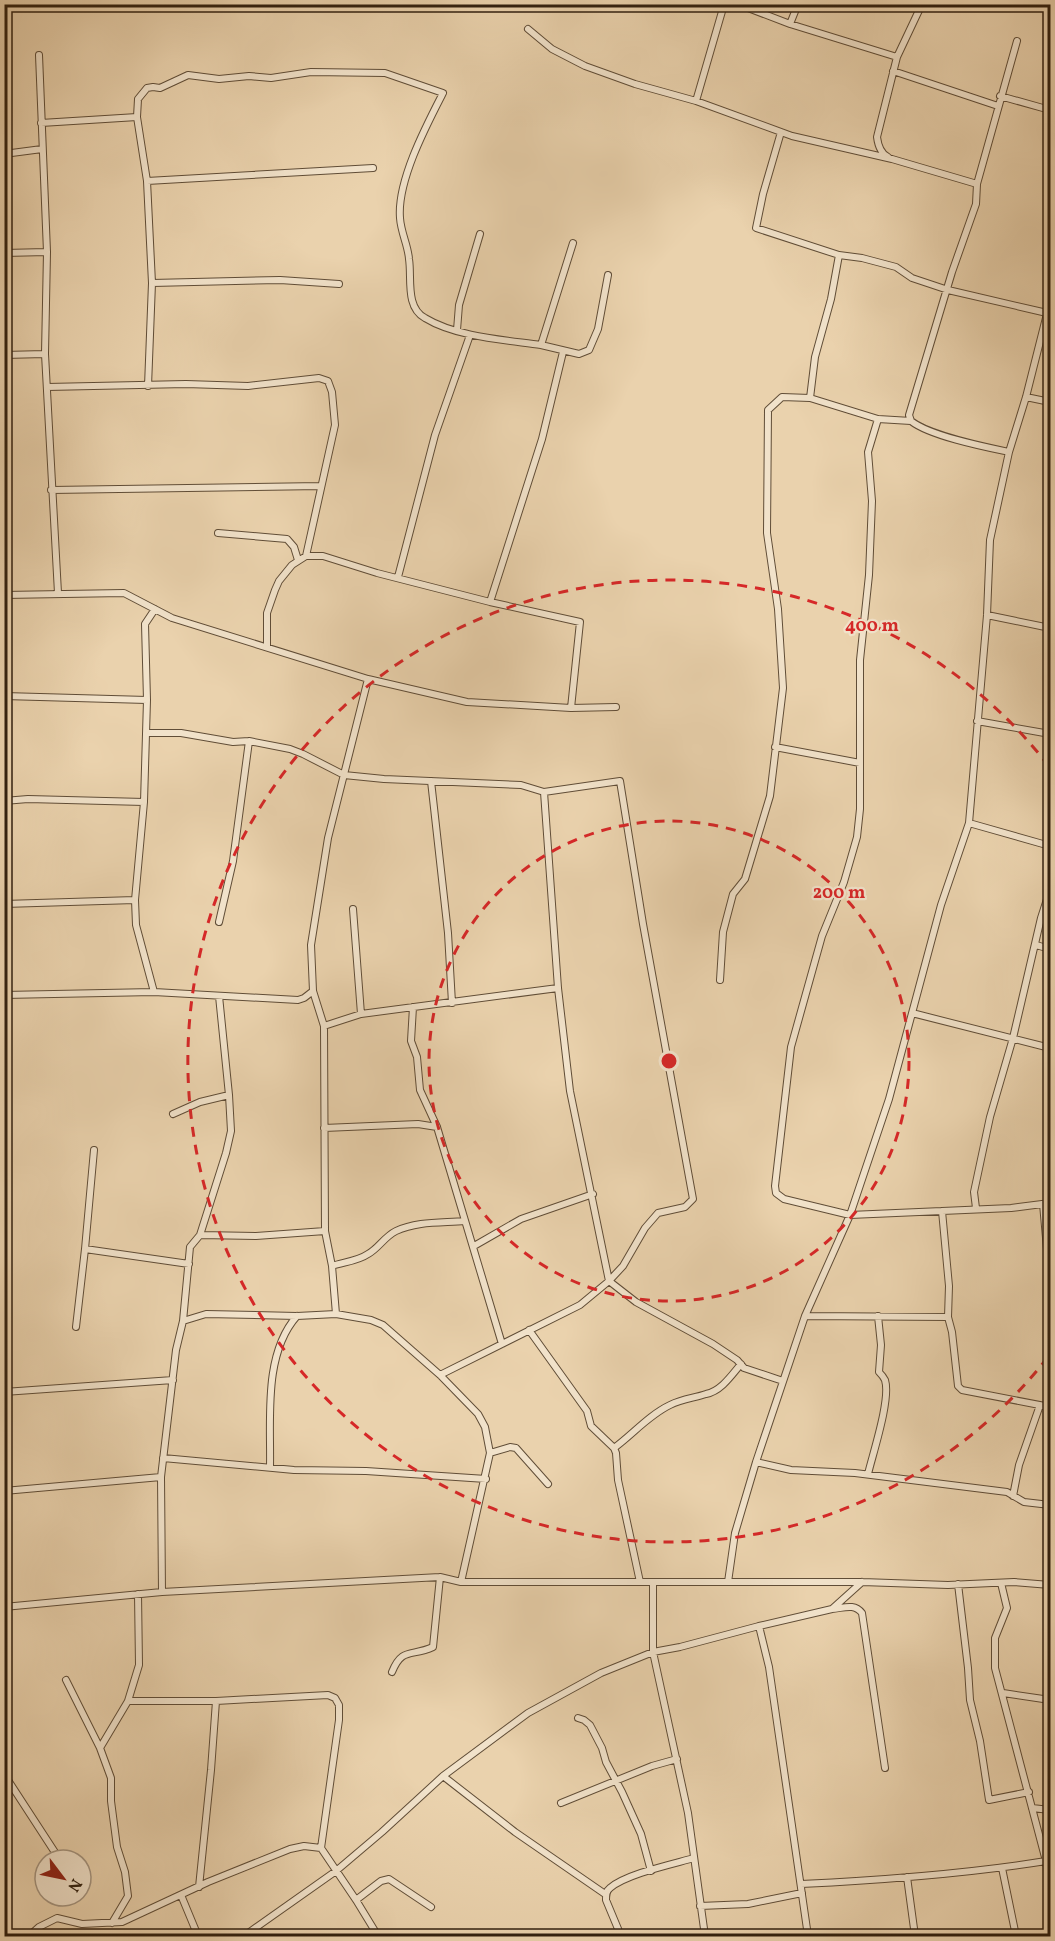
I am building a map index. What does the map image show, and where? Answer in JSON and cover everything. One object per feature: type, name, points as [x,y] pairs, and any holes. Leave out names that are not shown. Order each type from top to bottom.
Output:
[{"type":"street","points":[[712,4],[723,8],[748,8],[790,24],[897,57]]},
{"type":"street","points":[[790,24],[798,4]]},
{"type":"street","points":[[892,159],[883,154],[878,146],[877,137],[897,57],[922,4]]},
{"type":"street","points":[[696,101],[723,8]]},
{"type":"street","points":[[528,29],[552,49],[585,66],[635,84],[696,101],[781,132],[892,159],[977,184]]},
{"type":"street","points":[[911,421],[909,415],[976,204],[977,184],[1017,40]]},
{"type":"street","points":[[39,56],[47,252],[45,354],[58,593]]},
{"type":"street","points":[[893,71],[998,106]]},
{"type":"street","points":[[148,386],[152,283],[147,181],[137,117],[138,99],[147,88],[160,88],[189,75],[219,79],[249,76],[271,78],[311,72],[385,73],[443,93],[417,144],[401,199],[399,217],[409,257],[410,285],[414,305],[418,314],[425,318],[470,335],[541,345],[579,354],[589,350],[593,343],[598,329],[608,275]]},
{"type":"street","points":[[1000,96],[1050,110]]},
{"type":"street","points":[[41,123],[137,117]]},
{"type":"street","points":[[781,132],[756,228],[839,255],[862,258],[896,267],[912,278],[948,290],[1047,312]]},
{"type":"street","points":[[4,154],[42,149]]},
{"type":"street","points":[[147,181],[373,168]]},
{"type":"street","points":[[457,330],[459,305],[480,234]]},
{"type":"street","points":[[541,345],[573,243]]},
{"type":"street","points":[[4,253],[47,252]]},
{"type":"street","points":[[810,398],[815,357],[831,299],[839,255]]},
{"type":"street","points":[[152,283],[280,280],[339,284]]},
{"type":"street","points":[[728,1582],[735,1533],[756,1462],[805,1316],[850,1215],[889,1099],[941,905],[969,823],[987,615],[990,540],[1009,452],[1026,397],[1050,302]]},
{"type":"street","points":[[398,578],[435,435],[470,335]]},
{"type":"street","points":[[490,602],[542,439],[563,352]]},
{"type":"street","points":[[4,355],[45,354]]},
{"type":"street","points":[[47,387],[186,384],[248,386],[324,378],[328,381],[332,392],[335,425],[306,555]]},
{"type":"street","points":[[720,980],[723,932],[733,894],[745,879],[770,796],[783,688],[778,609],[767,533],[768,410],[782,397],[810,398],[878,420],[911,421],[964,441],[1009,452]]},
{"type":"street","points":[[1026,397],[1050,402]]},
{"type":"street","points":[[878,420],[868,452],[872,501],[869,575],[860,660],[857,837],[844,882],[822,936],[791,1047],[776,1193],[779,1197],[850,1215],[1011,1208],[1050,1203]]},
{"type":"street","points":[[51,490],[321,486]]},
{"type":"street","points":[[218,533],[287,540],[294,546],[298,561]]},
{"type":"street","points":[[267,647],[267,613],[279,581],[292,565],[306,555],[323,556],[490,602],[580,622],[571,708]]},
{"type":"street","points":[[4,595],[124,593],[172,618],[368,678],[467,702],[571,708],[616,707]]},
{"type":"street","points":[[154,992],[136,925],[135,900],[144,802],[147,700],[145,624],[155,609]]},
{"type":"street","points":[[987,615],[1050,628]]},
{"type":"street","points":[[336,1314],[332,1266],[325,1231],[324,1026],[314,994],[311,945],[327,838],[368,678]]},
{"type":"street","points":[[4,696],[147,700]]},
{"type":"street","points":[[977,721],[1050,734]]},
{"type":"street","points":[[146,733],[181,733],[233,742],[249,741],[303,754],[344,775],[521,785],[544,792],[620,781],[643,924],[693,1199],[685,1208],[658,1213],[645,1228],[623,1266],[580,1305],[440,1375]]},
{"type":"street","points":[[219,922],[233,861],[249,741]]},
{"type":"street","points":[[775,747],[860,763]]},
{"type":"street","points":[[431,780],[448,933],[452,1003]]},
{"type":"street","points":[[544,792],[558,988],[570,1091],[593,1194],[609,1281],[636,1302],[713,1344],[744,1368],[783,1381]]},
{"type":"street","points":[[4,801],[28,799],[144,802]]},
{"type":"street","points":[[969,823],[1050,846]]},
{"type":"street","points":[[976,1208],[974,1192],[990,1116],[1013,1038],[1041,918],[1050,890]]},
{"type":"street","points":[[4,904],[135,900]]},
{"type":"street","points":[[353,909],[361,1014]]},
{"type":"street","points":[[1036,945],[1050,949]]},
{"type":"street","points":[[324,1026],[361,1014],[558,988]]},
{"type":"street","points":[[4,995],[154,992],[298,1000],[314,994]]},
{"type":"street","points":[[162,1592],[161,1477],[176,1350],[183,1321],[190,1246],[200,1235],[231,1131],[219,996]]},
{"type":"street","points":[[413,1006],[411,1041],[417,1057],[420,1090],[437,1126],[502,1344]]},
{"type":"street","points":[[912,1013],[1050,1048]]},
{"type":"street","points":[[173,1114],[200,1102],[229,1095]]},
{"type":"street","points":[[324,1128],[418,1124],[437,1126]]},
{"type":"street","points":[[76,1327],[94,1150]]},
{"type":"street","points":[[474,1246],[521,1219],[593,1194]]},
{"type":"street","points":[[1043,1204],[1050,1283]]},
{"type":"street","points":[[942,1211],[950,1286],[948,1317],[959,1389],[1050,1407]]},
{"type":"street","points":[[332,1266],[364,1257],[383,1239],[406,1226],[465,1221]]},
{"type":"street","points":[[200,1235],[256,1236],[325,1231]]},
{"type":"street","points":[[85,1249],[189,1264]]},
{"type":"street","points":[[183,1321],[206,1314],[297,1316],[336,1314],[371,1320],[382,1325],[440,1375],[478,1414],[485,1427],[490,1453],[486,1479],[461,1582]]},
{"type":"street","points":[[270,1467],[271,1386],[279,1345],[287,1327],[297,1316]]},
{"type":"street","points":[[805,1316],[948,1317]]},
{"type":"street","points":[[868,1474],[881,1425],[886,1392],[885,1379],[879,1372],[881,1345],[878,1316]]},
{"type":"street","points":[[529,1330],[587,1411],[591,1426],[614,1448],[618,1480],[640,1582]]},
{"type":"street","points":[[614,1448],[652,1416],[668,1406],[680,1400],[708,1394],[718,1388],[741,1364]]},
{"type":"street","points":[[4,1392],[173,1380]]},
{"type":"street","points":[[1013,1496],[1019,1465],[1040,1405]]},
{"type":"street","points":[[490,1453],[510,1447],[516,1448],[548,1484]]},
{"type":"street","points":[[164,1458],[294,1470],[486,1479]]},
{"type":"street","points":[[756,1462],[791,1470],[868,1474],[1007,1492],[1024,1502],[1050,1505]]},
{"type":"street","points":[[4,1491],[161,1477]]},
{"type":"street","points":[[392,1672],[398,1659],[403,1655],[423,1652],[433,1647],[440,1577]]},
{"type":"street","points":[[4,1607],[162,1592],[440,1577],[461,1582],[958,1584],[1001,1582],[1050,1586]]},
{"type":"street","points":[[652,1582],[653,1652],[688,1813],[705,1936]]},
{"type":"street","points":[[832,1609],[862,1582]]},
{"type":"street","points":[[1001,1582],[1007,1608],[995,1638],[995,1668],[1029,1792],[1050,1886]]},
{"type":"street","points":[[958,1584],[970,1700],[980,1741],[989,1800],[1029,1792]]},
{"type":"street","points":[[100,1748],[128,1701],[139,1665],[138,1594]]},
{"type":"street","points":[[244,1936],[336,1871],[442,1776],[528,1713],[601,1673],[653,1652],[832,1609],[852,1606],[858,1608],[862,1613],[885,1768]]},
{"type":"street","points":[[759,1626],[769,1666],[808,1936]]},
{"type":"street","points":[[66,1680],[100,1748],[111,1778],[111,1801],[117,1847],[128,1890],[128,1896],[112,1923]]},
{"type":"street","points":[[1003,1693],[1050,1700]]},
{"type":"street","points":[[128,1701],[216,1701],[328,1695],[335,1698],[339,1705],[339,1720],[321,1848],[378,1936]]},
{"type":"street","points":[[199,1887],[216,1701]]},
{"type":"street","points":[[578,1718],[590,1725],[641,1834],[651,1871]]},
{"type":"street","points":[[561,1803],[677,1759]]},
{"type":"street","points":[[4,1774],[52,1848]]},
{"type":"street","points":[[442,1776],[515,1832],[606,1894],[621,1936]]},
{"type":"street","points":[[1032,1808],[1050,1810]]},
{"type":"street","points":[[29,1936],[39,1927],[57,1918],[82,1924],[122,1922],[290,1849],[304,1846],[321,1848]]},
{"type":"street","points":[[606,1894],[608,1889],[623,1879],[694,1858]]},
{"type":"street","points":[[801,1884],[907,1877],[1002,1868],[1046,1861]]},
{"type":"street","points":[[1002,1868],[1016,1936]]},
{"type":"street","points":[[907,1877],[915,1936]]},
{"type":"street","points":[[356,1900],[381,1881],[388,1879],[431,1907]]},
{"type":"street","points":[[700,1906],[748,1904],[802,1893]]},
{"type":"street","points":[[181,1895],[198,1936]]}]
